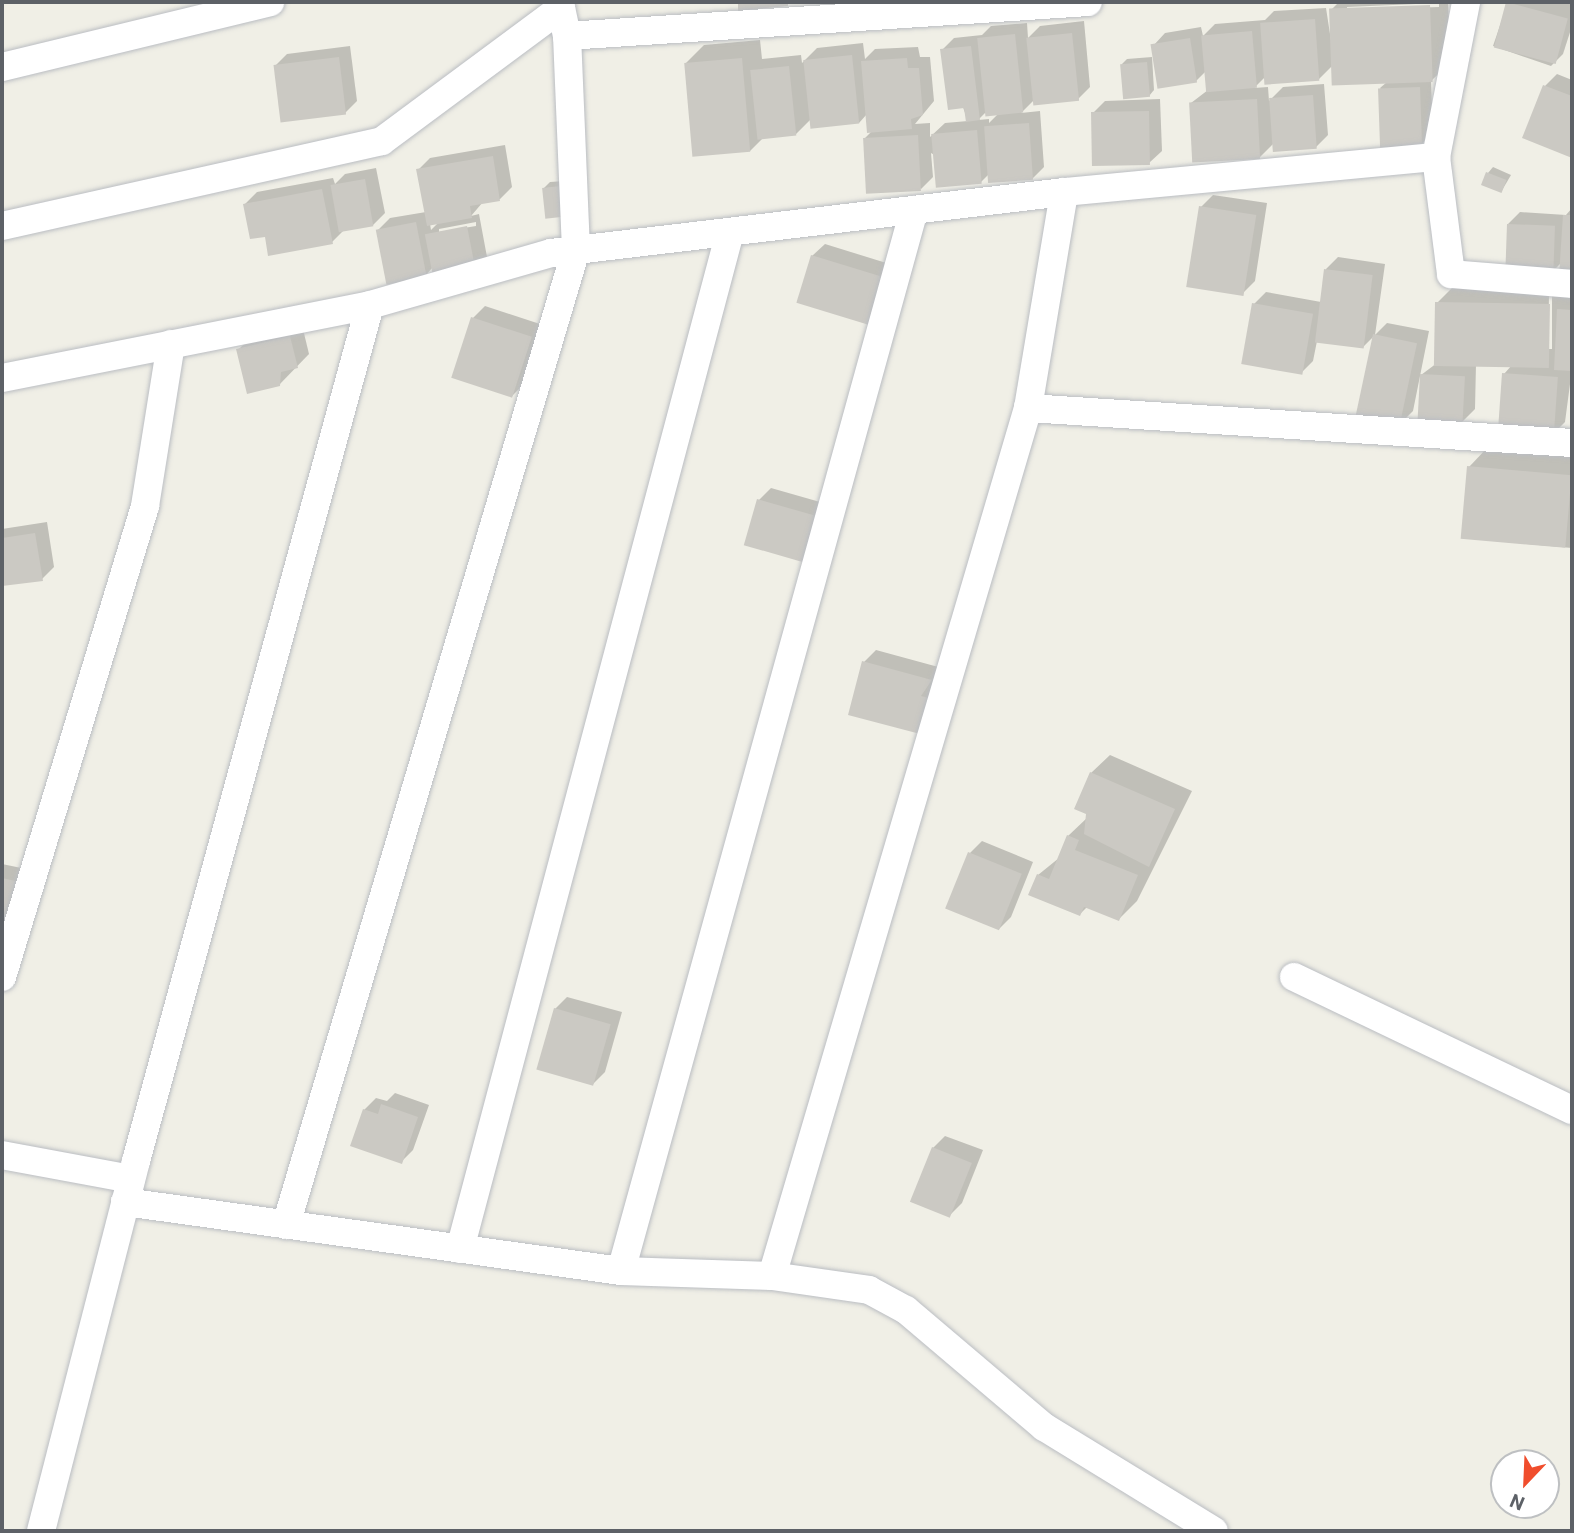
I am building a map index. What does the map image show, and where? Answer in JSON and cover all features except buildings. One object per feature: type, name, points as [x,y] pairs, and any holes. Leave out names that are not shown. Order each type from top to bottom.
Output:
[{"type":"street","points":[[2,67],[270,2]]},
{"type":"street","points":[[567,36],[1088,2]]},
{"type":"street","points":[[1466,2],[1436,157],[1451,274],[1572,284]]},
{"type":"street","points":[[2,226],[382,141],[561,5],[567,36],[576,250],[286,1225]]},
{"type":"street","points":[[2,378],[370,305],[551,253],[1064,192],[1436,157]]},
{"type":"street","points":[[772,1276],[1028,408],[1064,192]]},
{"type":"street","points":[[621,1271],[914,210]]},
{"type":"street","points":[[460,1249],[730,232]]},
{"type":"street","points":[[41,1531],[128,1191],[370,305]]},
{"type":"street","points":[[2,977],[145,506],[171,344]]},
{"type":"street","points":[[1028,408],[1572,443]]},
{"type":"street","points":[[1294,977],[1572,1110]]},
{"type":"street","points":[[2,1155],[128,1191],[286,1225],[621,1271],[772,1276],[869,1290],[889,1299],[1044,1427],[1214,1531]]}]
